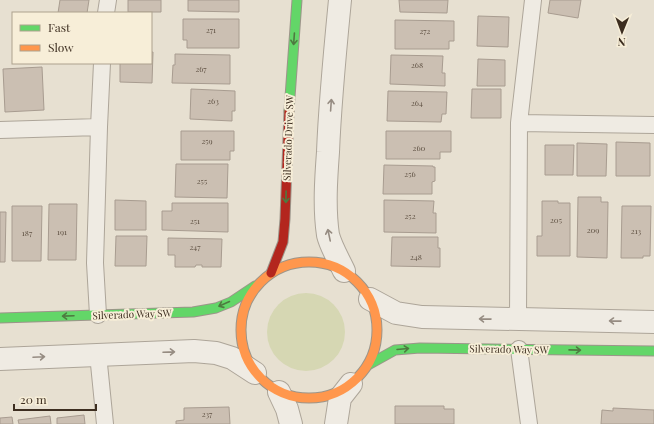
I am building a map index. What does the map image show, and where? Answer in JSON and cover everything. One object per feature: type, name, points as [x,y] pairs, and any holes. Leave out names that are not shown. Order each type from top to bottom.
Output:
[{"type":"street","name":"Silverado Drive SW","points":[[271,273],[283,242],[284,234],[287,133],[297,0]]},
{"type":"street","points":[[340,0],[329,136],[327,218],[329,236],[334,251],[344,271]]},
{"type":"street","points":[[255,373],[244,353],[240,338],[241,319],[246,302],[258,284],[271,273],[284,266],[298,262],[315,261],[328,264],[344,271],[357,280],[370,298],[377,319],[378,333],[376,346],[368,365],[340,398],[336,424]]},
{"type":"street","name":"Silverado Way SW","points":[[0,318],[193,312],[216,308],[231,302],[258,284]]},
{"type":"street","points":[[370,298],[396,313],[422,317],[654,322]]},
{"type":"street","name":"Silverado Way SW","points":[[368,365],[395,350],[420,348],[654,351]]},
{"type":"street","points":[[0,359],[98,354],[194,351],[216,352],[232,358],[255,373],[279,392],[294,396],[314,398],[332,394],[351,384]]},
{"type":"street","points":[[279,392],[287,409],[291,424]]},
{"type":"lane","points":[[106,12],[108,0]]},
{"type":"lane","points":[[518,319],[519,123],[533,0]]},
{"type":"lane","points":[[98,315],[95,263],[102,64]]},
{"type":"lane","points":[[519,123],[654,125]]},
{"type":"lane","points":[[0,130],[99,127]]},
{"type":"lane","points":[[520,349],[529,424]]},
{"type":"lane","points":[[98,354],[105,424]]},
{"type":"green space","points":[[306,293],[321,296],[334,304],[342,317],[345,332],[342,347],[334,360],[321,368],[306,371],[291,368],[278,360],[270,347],[267,332],[270,317],[278,304],[291,296]]},
{"type":"building","points":[[60,0],[89,0],[87,12],[58,12]]},
{"type":"building","points":[[128,0],[161,0],[161,12],[128,12]]},
{"type":"building","points":[[188,0],[239,0],[239,12],[188,11]]},
{"type":"building","points":[[399,0],[448,0],[447,13],[400,12]]},
{"type":"building","points":[[550,0],[581,0],[578,18],[548,13]]},
{"type":"building","points":[[478,16],[509,17],[508,47],[477,46]]},
{"type":"building","points":[[183,19],[239,19],[239,48],[187,48],[187,40],[183,40]]},
{"type":"building","points":[[395,20],[454,21],[454,41],[449,41],[449,49],[395,49]]},
{"type":"building","points":[[153,52],[152,83],[120,82],[120,64],[152,64]]},
{"type":"building","points":[[175,54],[230,55],[230,84],[172,83]]},
{"type":"building","points":[[391,55],[443,56],[442,73],[445,73],[445,86],[390,84]]},
{"type":"building","points":[[478,59],[505,60],[505,86],[477,86]]},
{"type":"building","points":[[42,67],[44,110],[5,112],[3,69]]},
{"type":"building","points":[[191,89],[235,91],[235,111],[232,111],[232,121],[190,119]]},
{"type":"building","points":[[472,89],[501,89],[501,118],[471,118]]},
{"type":"building","points":[[388,91],[447,92],[446,114],[442,114],[441,122],[387,121]]},
{"type":"building","points":[[181,131],[234,131],[234,151],[230,151],[230,160],[181,160]]},
{"type":"building","points":[[386,131],[451,131],[451,152],[440,152],[440,159],[386,159]]},
{"type":"building","points":[[616,142],[650,143],[650,176],[616,176]]},
{"type":"building","points":[[577,143],[607,144],[606,176],[577,176]]},
{"type":"building","points":[[545,145],[574,145],[573,175],[545,175]]},
{"type":"building","points":[[176,164],[228,164],[227,198],[175,197]]},
{"type":"building","points":[[384,165],[435,167],[435,181],[432,182],[432,194],[383,194]]},
{"type":"building","points":[[578,197],[601,197],[601,202],[608,202],[607,258],[577,257]]},
{"type":"building","points":[[115,200],[146,201],[146,230],[115,230]]},
{"type":"building","points":[[384,200],[434,201],[433,213],[436,213],[436,233],[384,232]]},
{"type":"building","points":[[542,201],[570,203],[570,256],[537,256],[537,236],[542,236]]},
{"type":"building","points":[[172,203],[228,203],[228,232],[162,230],[162,211],[172,211]]},
{"type":"building","points":[[49,204],[77,204],[76,260],[48,260]]},
{"type":"building","points":[[12,206],[42,206],[41,261],[12,261]]},
{"type":"building","points":[[622,206],[651,206],[650,256],[643,256],[643,258],[621,258]]},
{"type":"building","points":[[0,212],[6,212],[5,262],[0,262]]},
{"type":"building","points":[[116,236],[147,236],[146,266],[115,266]]},
{"type":"building","points":[[392,237],[438,237],[438,248],[440,248],[440,267],[391,266]]},
{"type":"building","points":[[168,238],[222,239],[221,267],[202,267],[202,265],[196,265],[195,267],[175,267],[175,255],[168,255]]},
{"type":"building","points":[[395,406],[444,406],[444,409],[454,409],[454,424],[395,424]]},
{"type":"building","points":[[229,407],[230,424],[176,424],[176,421],[184,420],[184,408]]},
{"type":"building","points":[[613,408],[654,410],[654,424],[601,424],[602,410],[613,411]]},
{"type":"building","points":[[84,415],[85,424],[57,424],[57,418]]},
{"type":"building","points":[[50,416],[51,424],[19,424],[18,420]]},
{"type":"building","points":[[12,417],[13,424],[0,424],[0,418]]},
{"type":"traffic: fast","points":[[289,111],[297,0]]},
{"type":"traffic: fast","points":[[0,318],[193,312],[216,308],[231,302],[255,286]]},
{"type":"traffic: fast","points":[[368,365],[395,350],[420,348],[654,351]]},
{"type":"traffic: slow","points":[[302,262],[316,262],[335,267],[347,273],[362,287],[372,304],[376,317],[377,330],[376,343],[372,356],[366,368],[352,383],[347,387],[329,395],[316,398],[302,398],[283,393],[271,387],[256,373],[252,368],[244,350],[241,337],[241,323],[246,304],[252,292],[266,277],[271,273],[289,265],[302,262]]},
{"type":"traffic: jam","points":[[271,273],[283,242],[289,111]]}]
